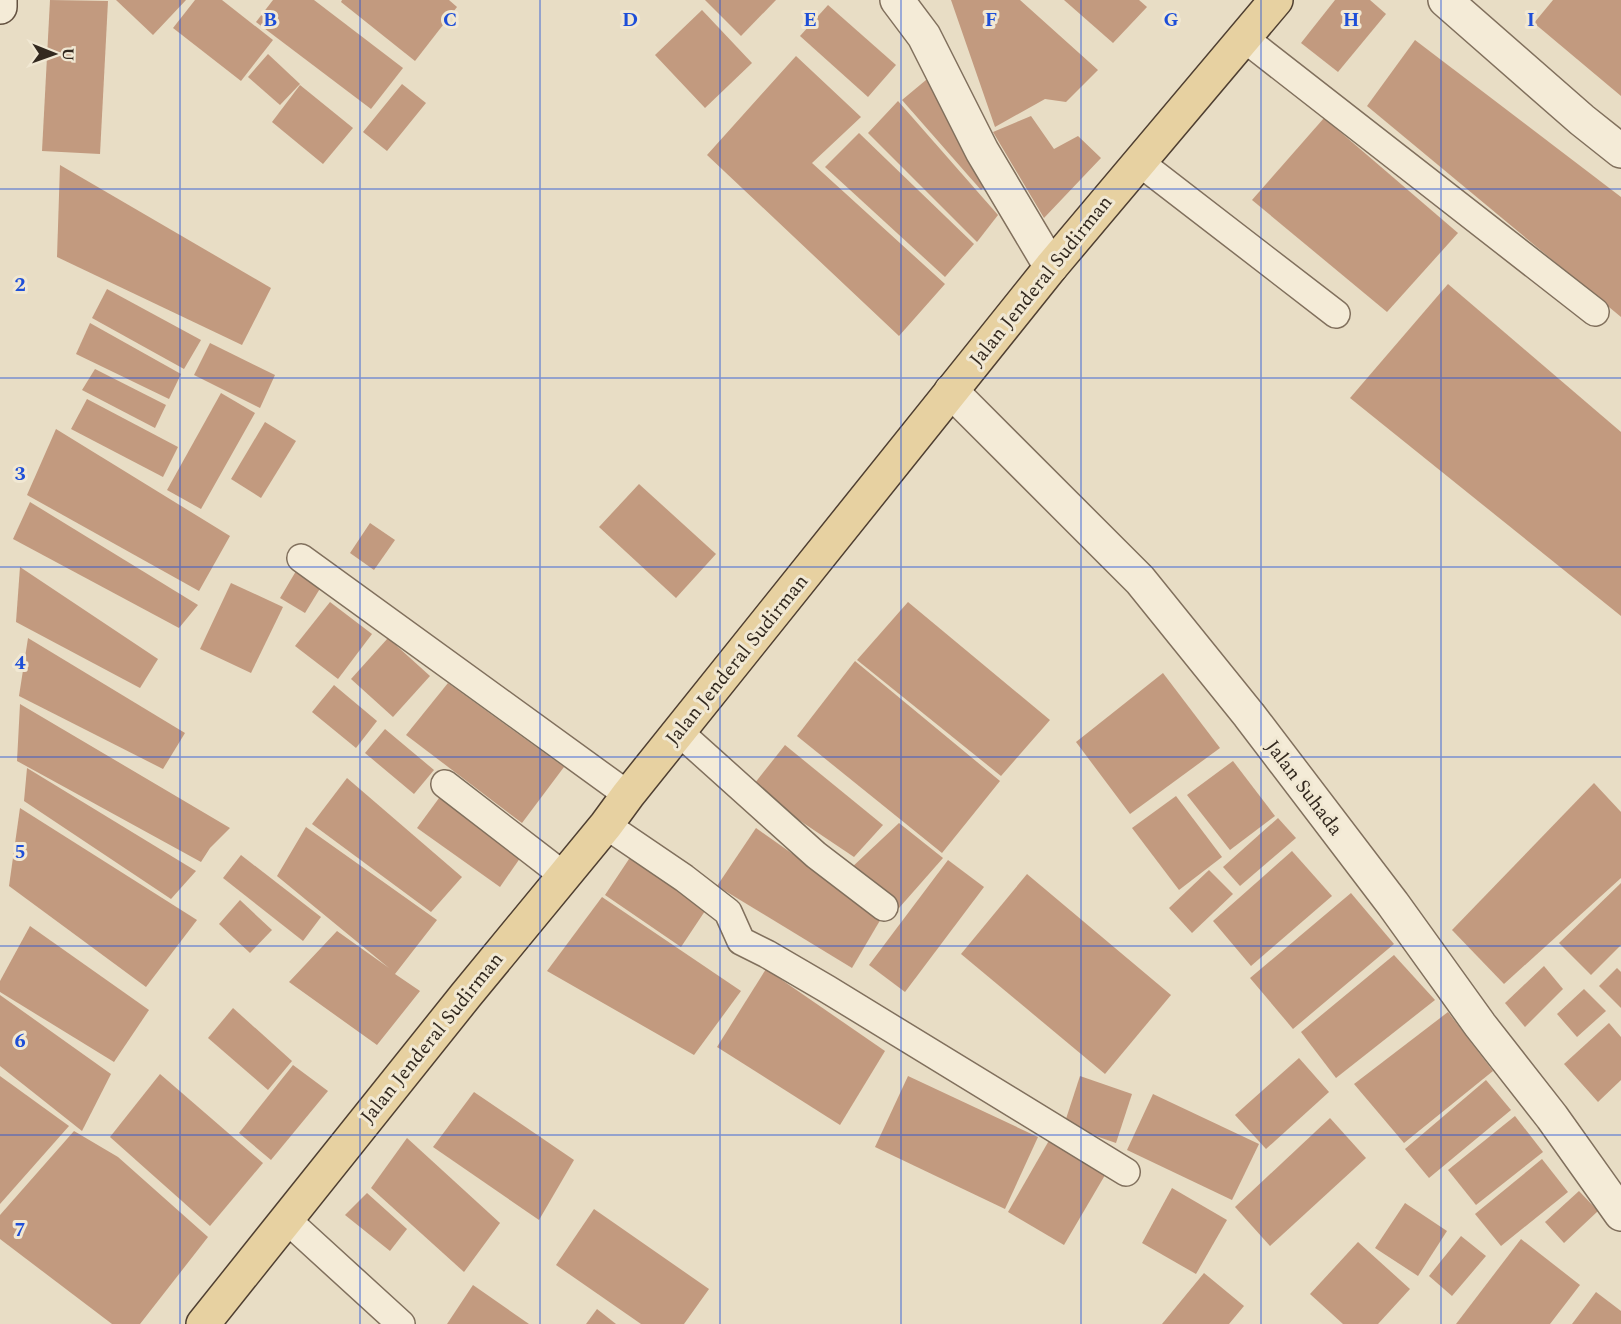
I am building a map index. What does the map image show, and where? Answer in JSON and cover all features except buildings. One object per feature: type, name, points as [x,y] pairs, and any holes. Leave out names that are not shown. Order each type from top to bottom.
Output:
[{"type":"main road","name":"Jalan Jenderal Sudirman","points":[[203,1324],[563,875],[606,825],[1050,267],[1276,0]]},
{"type":"street","points":[[0,0],[0,7]]},
{"type":"street","points":[[897,0],[924,36],[982,151],[1050,267]]},
{"type":"street","points":[[1445,0],[1582,120],[1621,151]]},
{"type":"street","name":"Jalan Suhada","points":[[951,391],[1147,589],[1249,716],[1393,904],[1621,1214]]},
{"type":"lane","points":[[1244,38],[1595,312]]},
{"type":"lane","points":[[1139,162],[1336,314]]},
{"type":"lane","points":[[301,558],[628,795]]},
{"type":"lane","points":[[679,732],[816,855],[884,907]]},
{"type":"lane","points":[[444,784],[563,875]]},
{"type":"lane","points":[[606,825],[676,872],[728,912],[741,941],[827,989],[1126,1172]]},
{"type":"lane","points":[[286,1219],[401,1324]]}]
